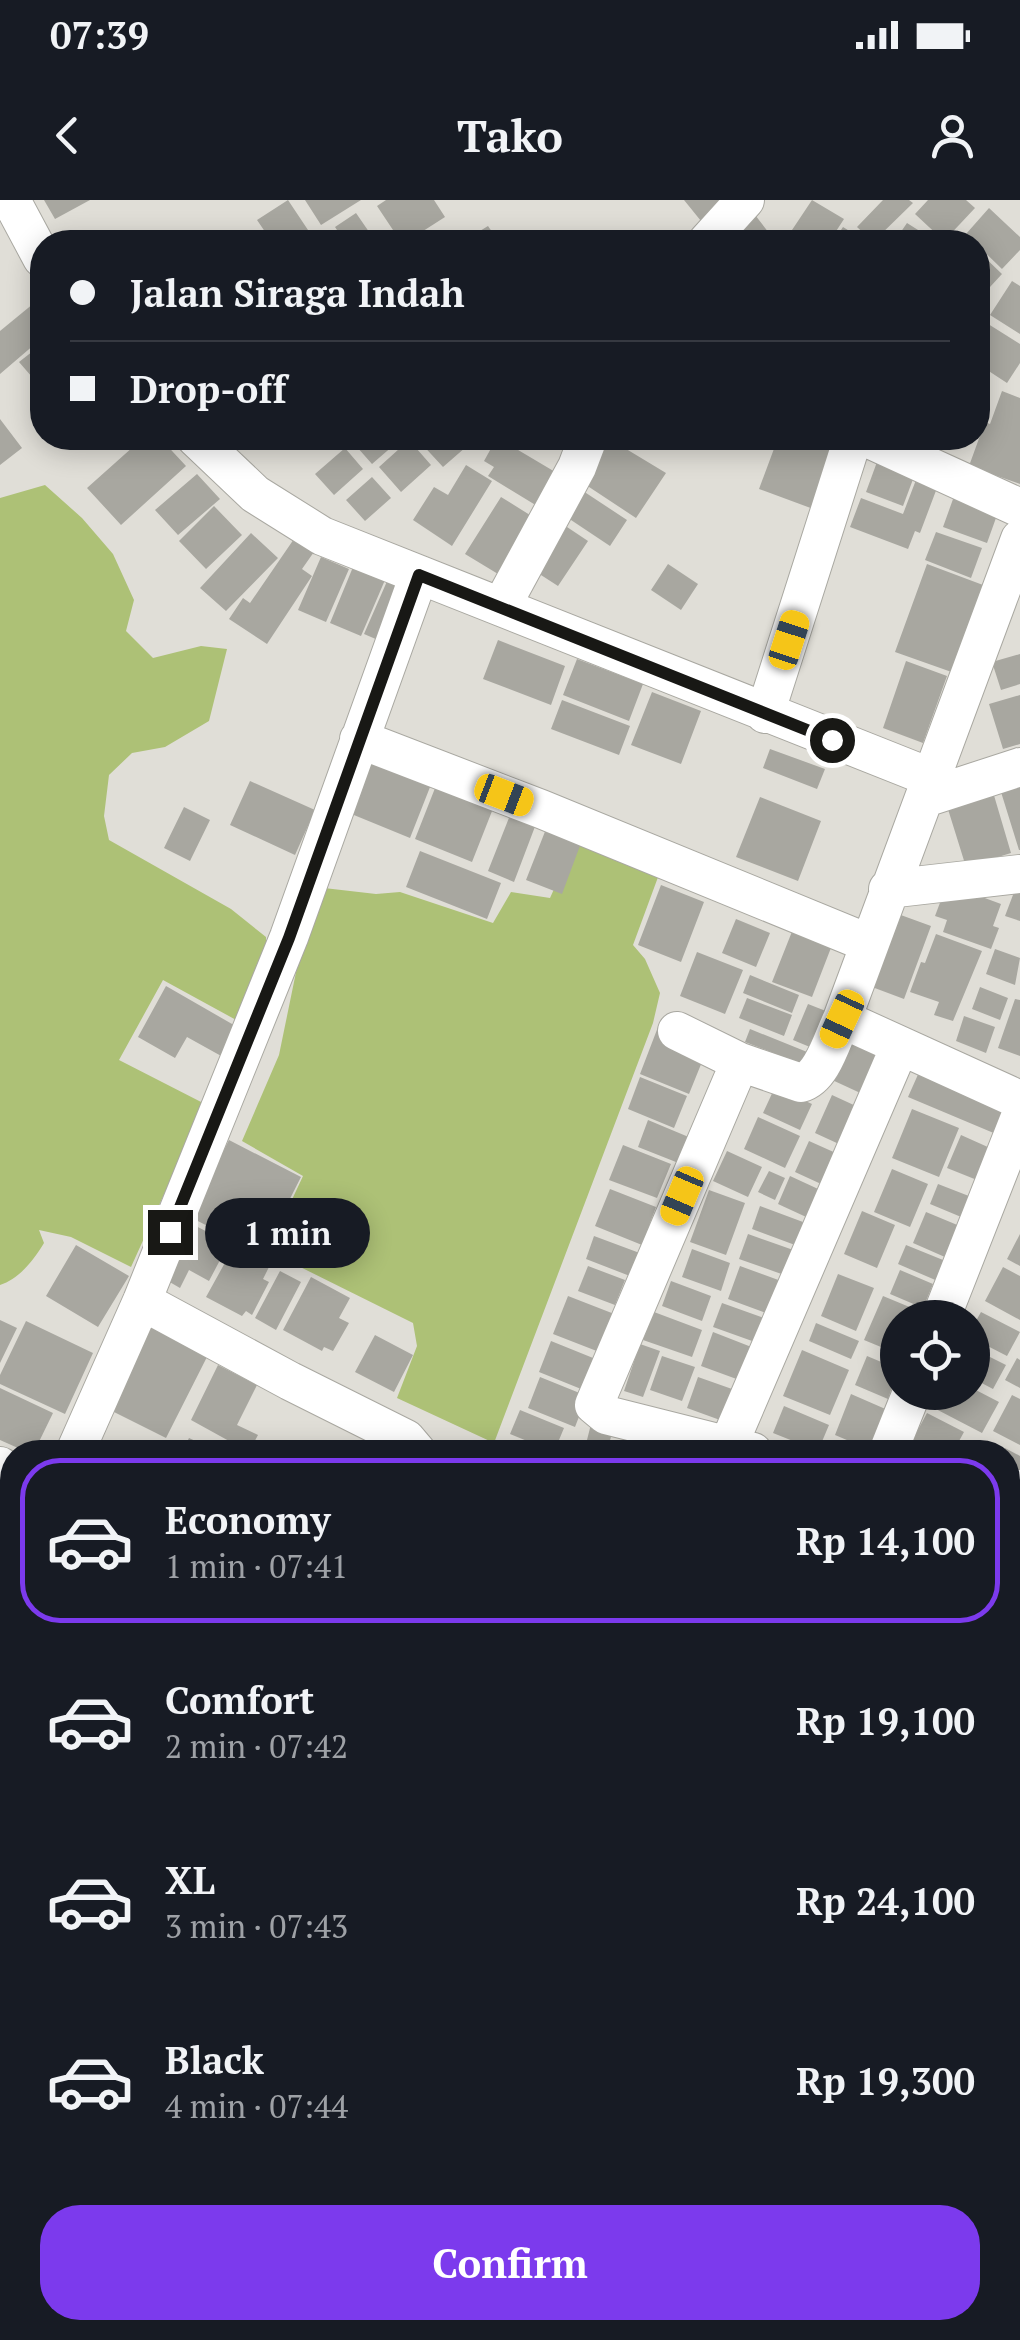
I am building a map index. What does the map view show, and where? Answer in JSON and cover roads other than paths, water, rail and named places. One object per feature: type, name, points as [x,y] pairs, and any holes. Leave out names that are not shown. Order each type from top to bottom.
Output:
[{"type":"street","points":[[11,200],[30,236]]},
{"type":"street","points":[[719,230],[745,200]]},
{"type":"street","points":[[209,450],[255,494],[322,536],[765,714],[929,788],[1020,767]]},
{"type":"street","points":[[501,606],[583,450]]},
{"type":"street","points":[[765,714],[849,450]]},
{"type":"street","points":[[892,450],[1020,508]]},
{"type":"street","points":[[678,1031],[740,1062],[801,1083],[817,1072],[842,1019],[929,788],[1006,613],[1020,539]]},
{"type":"street","points":[[79,1440],[142,1301],[289,938],[419,575]]},
{"type":"street","points":[[359,739],[868,943]]},
{"type":"street","points":[[888,889],[1020,874]]},
{"type":"street","points":[[842,1019],[1020,1100]]},
{"type":"street","points":[[744,1440],[900,1046]]},
{"type":"street","points":[[705,1440],[606,1415],[594,1400],[740,1062]]},
{"type":"street","points":[[948,1300],[1020,1117]]},
{"type":"street","points":[[142,1301],[407,1440]]},
{"type":"street","points":[[893,1440],[905,1410]]}]
